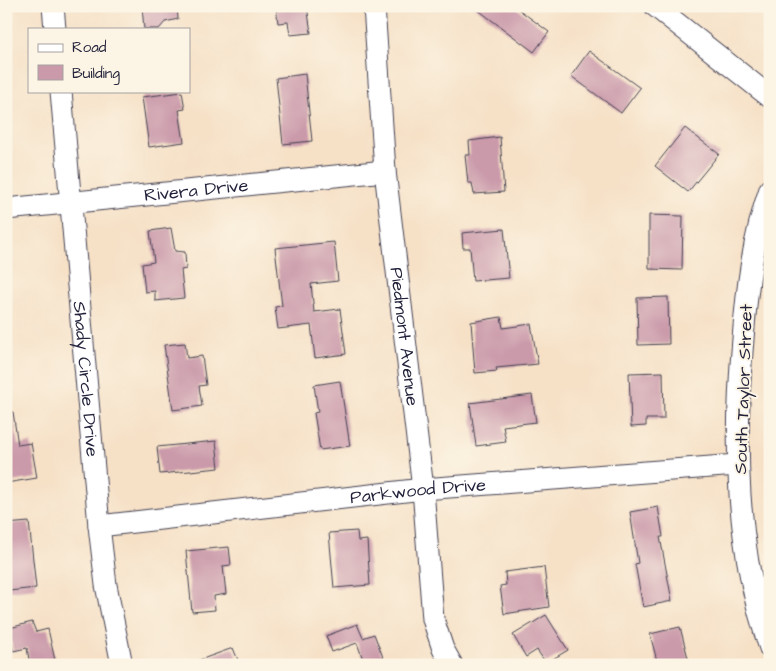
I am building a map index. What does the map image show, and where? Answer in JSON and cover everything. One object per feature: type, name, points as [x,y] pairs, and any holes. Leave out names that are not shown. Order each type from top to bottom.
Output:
[{"type":"street","points":[[53,6],[55,28]]},
{"type":"street","name":"Piedmont Avenue","points":[[374,6],[386,171],[423,489],[433,619],[443,649],[452,665]]},
{"type":"street","points":[[655,6],[770,97]]},
{"type":"street","name":"Shady Circle Drive","points":[[61,92],[99,526],[106,585],[122,665]]},
{"type":"street","name":"Rivera Drive","points":[[6,209],[386,171]]},
{"type":"street","name":"South Taylor Street","points":[[770,189],[752,254],[746,304],[740,366],[737,465],[748,559],[762,627],[770,648]]},
{"type":"street","name":"Parkwood Drive","points":[[99,526],[423,489],[737,465]]},
{"type":"building","points":[[142,6],[177,6],[178,19],[165,22],[160,28],[144,28]]},
{"type":"building","points":[[276,6],[307,6],[311,33],[290,35],[288,22],[278,23]]},
{"type":"building","points":[[473,6],[514,6],[549,32],[534,52]]},
{"type":"building","points":[[589,51],[640,88],[621,113],[571,76]]},
{"type":"building","points":[[305,74],[312,141],[283,144],[276,78]]},
{"type":"building","points":[[182,92],[185,109],[179,110],[184,142],[149,147],[142,97]]},
{"type":"building","points":[[685,128],[719,154],[688,192],[655,166]]},
{"type":"building","points":[[500,137],[504,192],[474,194],[472,183],[468,183],[465,155],[470,155],[469,141]]},
{"type":"building","points":[[649,215],[683,216],[682,270],[649,269]]},
{"type":"building","points":[[171,228],[175,251],[185,252],[186,269],[181,270],[184,298],[155,301],[155,291],[145,292],[142,264],[154,262],[150,231]]},
{"type":"building","points":[[504,229],[509,278],[473,281],[470,248],[463,248],[462,233]]},
{"type":"building","points":[[334,242],[338,281],[311,284],[314,312],[340,309],[346,354],[315,358],[311,325],[278,329],[275,307],[282,306],[275,248]]},
{"type":"building","points":[[668,297],[669,344],[638,345],[637,298]]},
{"type":"building","points":[[501,317],[503,328],[531,324],[538,364],[496,368],[497,371],[475,373],[471,322]]},
{"type":"building","points":[[185,343],[187,358],[202,356],[206,385],[199,386],[202,406],[173,410],[164,345]]},
{"type":"building","points":[[663,372],[664,419],[646,419],[646,426],[631,427],[629,373]]},
{"type":"building","points":[[340,381],[350,446],[320,450],[314,413],[318,412],[314,385]]},
{"type":"building","points":[[532,395],[536,422],[503,426],[506,442],[476,446],[470,403]]},
{"type":"building","points":[[6,412],[13,412],[18,445],[31,443],[37,478],[6,483]]},
{"type":"building","points":[[216,441],[219,468],[160,474],[157,447]]},
{"type":"building","points":[[658,507],[663,537],[660,537],[672,601],[643,607],[635,564],[638,563],[630,512]]},
{"type":"building","points":[[29,522],[36,588],[9,591],[6,565],[6,524]]},
{"type":"building","points":[[357,531],[358,541],[367,540],[370,585],[334,588],[329,533]]},
{"type":"building","points":[[229,547],[231,565],[223,566],[226,594],[214,596],[215,610],[192,612],[186,551]]},
{"type":"building","points":[[544,567],[549,607],[504,614],[500,586],[506,585],[505,572]]},
{"type":"building","points":[[546,615],[568,650],[546,663],[537,650],[526,657],[513,635]]},
{"type":"building","points":[[32,622],[36,632],[48,629],[56,665],[30,665],[27,648],[13,651],[11,640],[6,641],[6,629]]},
{"type":"building","points":[[357,624],[363,638],[374,634],[386,665],[365,665],[357,643],[332,652],[326,636]]},
{"type":"building","points":[[680,627],[689,662],[658,665],[650,634]]},
{"type":"building","points":[[233,648],[240,665],[191,665],[191,663]]}]
